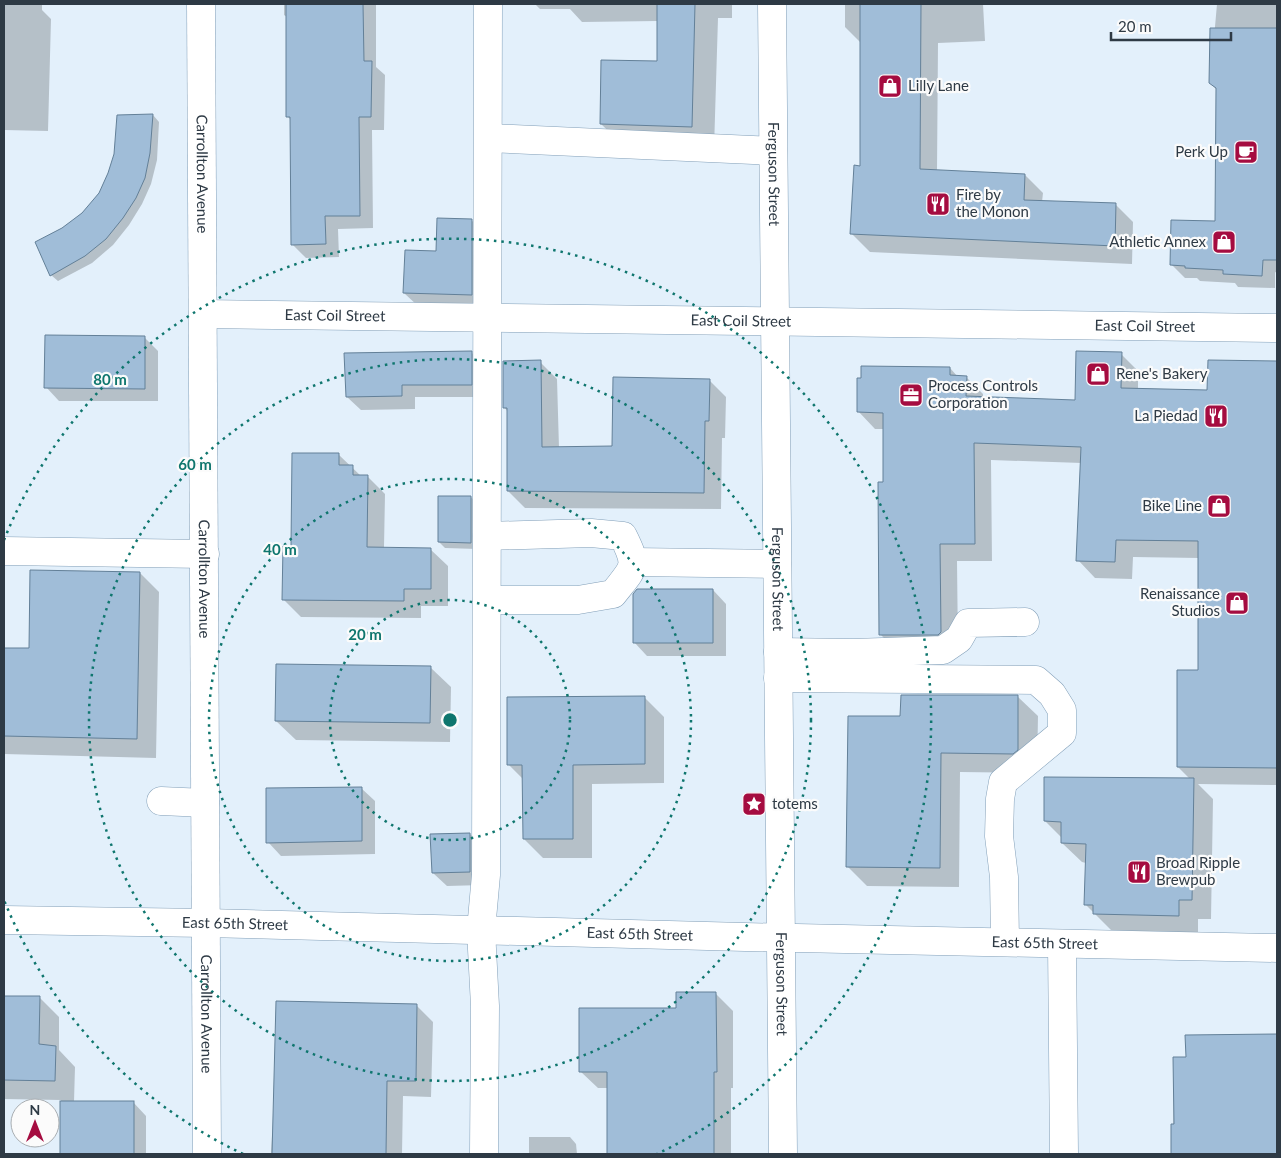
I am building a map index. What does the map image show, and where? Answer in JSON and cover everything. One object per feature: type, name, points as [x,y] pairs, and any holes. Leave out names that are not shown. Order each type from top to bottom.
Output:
[{"type":"street","name":"Carrollton Avenue","points":[[201,4],[207,1154]]},
{"type":"street","points":[[484,1154],[486,1006],[481,930],[486,875],[488,4]]},
{"type":"street","name":"Ferguson Street","points":[[772,4],[783,1154]]},
{"type":"street","points":[[489,138],[773,151]]},
{"type":"street","name":"East Coil Street","points":[[204,314],[1277,328]]},
{"type":"street","points":[[486,536],[592,533],[623,536],[633,556],[632,570],[613,594],[578,600],[486,600]]},
{"type":"street","points":[[4,550],[205,554]]},
{"type":"street","points":[[633,562],[777,564]]},
{"type":"street","points":[[778,665],[853,653],[944,650],[959,639],[968,623],[1025,622]]},
{"type":"street","points":[[778,665],[1036,680],[1052,694],[1062,710],[1062,733],[1003,782],[998,836],[1004,877],[1005,942]]},
{"type":"street","points":[[161,801],[205,803]]},
{"type":"street","name":"East 65th Street","points":[[4,920],[1277,948]]},
{"type":"street","points":[[1062,944],[1064,1154]]},
{"type":"building","points":[[286,4],[363,4],[364,61],[372,61],[371,117],[359,117],[360,216],[325,216],[326,244],[291,245],[290,117],[286,117]]},
{"type":"building","points":[[657,4],[695,4],[692,127],[600,124],[601,60],[657,61]]},
{"type":"building","points":[[860,4],[921,4],[920,169],[1025,174],[1024,200],[1116,203],[1115,246],[850,234],[854,165],[860,166]]},
{"type":"building","points":[[1210,28],[1277,28],[1277,260],[1263,260],[1262,276],[1223,274],[1223,270],[1185,268],[1185,266],[1170,265],[1171,220],[1215,221],[1216,88],[1209,83]]},
{"type":"building","points":[[153,114],[150,153],[145,178],[136,198],[106,239],[85,256],[50,276],[35,242],[62,228],[82,213],[99,193],[114,154],[117,115]]},
{"type":"building","points":[[437,218],[472,219],[472,295],[403,293],[405,250],[436,251]]},
{"type":"building","points":[[45,335],[145,336],[145,389],[44,388]]},
{"type":"building","points":[[472,351],[472,385],[402,385],[402,396],[346,397],[344,353]]},
{"type":"building","points":[[1076,351],[1122,352],[1121,388],[1207,390],[1208,360],[1277,361],[1277,768],[1177,767],[1177,670],[1198,670],[1198,541],[1116,540],[1115,562],[1076,561],[1081,447],[974,443],[975,544],[940,544],[941,632],[938,635],[879,635],[878,482],[883,482],[883,413],[857,412],[857,378],[861,378],[861,366],[950,367],[950,375],[967,376],[966,396],[1075,400]]},
{"type":"building","points":[[541,360],[542,447],[612,446],[613,377],[710,379],[709,421],[705,421],[704,493],[507,491],[507,408],[503,408],[503,361]]},
{"type":"building","points":[[292,453],[339,453],[339,465],[353,465],[353,475],[368,475],[367,547],[431,548],[431,589],[404,589],[404,601],[282,600],[283,546],[291,546]]},
{"type":"building","points":[[438,496],[471,496],[471,543],[438,542]]},
{"type":"building","points":[[30,570],[140,572],[137,739],[4,736],[4,648],[29,648]]},
{"type":"building","points":[[637,589],[713,589],[713,643],[633,643],[633,594]]},
{"type":"building","points":[[276,664],[431,666],[430,723],[275,721]]},
{"type":"building","points":[[901,695],[1018,695],[1018,750],[1013,754],[941,753],[940,868],[846,867],[848,716],[900,716]]},
{"type":"building","points":[[645,696],[645,764],[573,765],[573,839],[523,839],[522,765],[507,765],[507,697]]},
{"type":"building","name":"Broad Ripple Brewpub","points":[[1044,777],[1194,778],[1192,900],[1179,900],[1179,916],[1093,914],[1093,905],[1084,905],[1086,844],[1061,843],[1061,822],[1044,821]]},
{"type":"building","points":[[362,787],[362,841],[266,843],[266,788]]},
{"type":"building","points":[[470,833],[470,872],[432,873],[430,834]]},
{"type":"building","points":[[676,992],[716,992],[717,1072],[714,1072],[714,1154],[607,1154],[607,1072],[579,1072],[579,1008],[676,1008]]},
{"type":"building","points":[[4,996],[40,996],[39,1044],[56,1046],[55,1081],[4,1080]]},
{"type":"building","points":[[276,1001],[417,1004],[416,1081],[387,1081],[386,1154],[272,1154]]},
{"type":"building","points":[[1277,1034],[1277,1154],[1171,1154],[1171,1124],[1174,1124],[1173,1057],[1186,1057],[1185,1035]]},
{"type":"building","points":[[60,1101],[134,1101],[134,1154],[60,1154]]},
{"type":"place","name":"Lilly Lane","points":[[890,86]]},
{"type":"place","name":"Perk Up","points":[[1246,152]]},
{"type":"place","name":"Fire by the Monon","points":[[938,204]]},
{"type":"place","name":"Athletic Annex","points":[[1224,242]]},
{"type":"place","name":"Rene's Bakery","points":[[1098,374]]},
{"type":"place","name":"Process Controls Corporation","points":[[911,395]]},
{"type":"place","name":"La Piedad","points":[[1216,416]]},
{"type":"place","name":"Bike Line","points":[[1219,506]]},
{"type":"place","name":"Renaissance Studios","points":[[1237,603]]},
{"type":"place","name":"totems","points":[[754,804]]},
{"type":"place","name":"Broad Ripple Brewpub","points":[[1139,872]]}]
